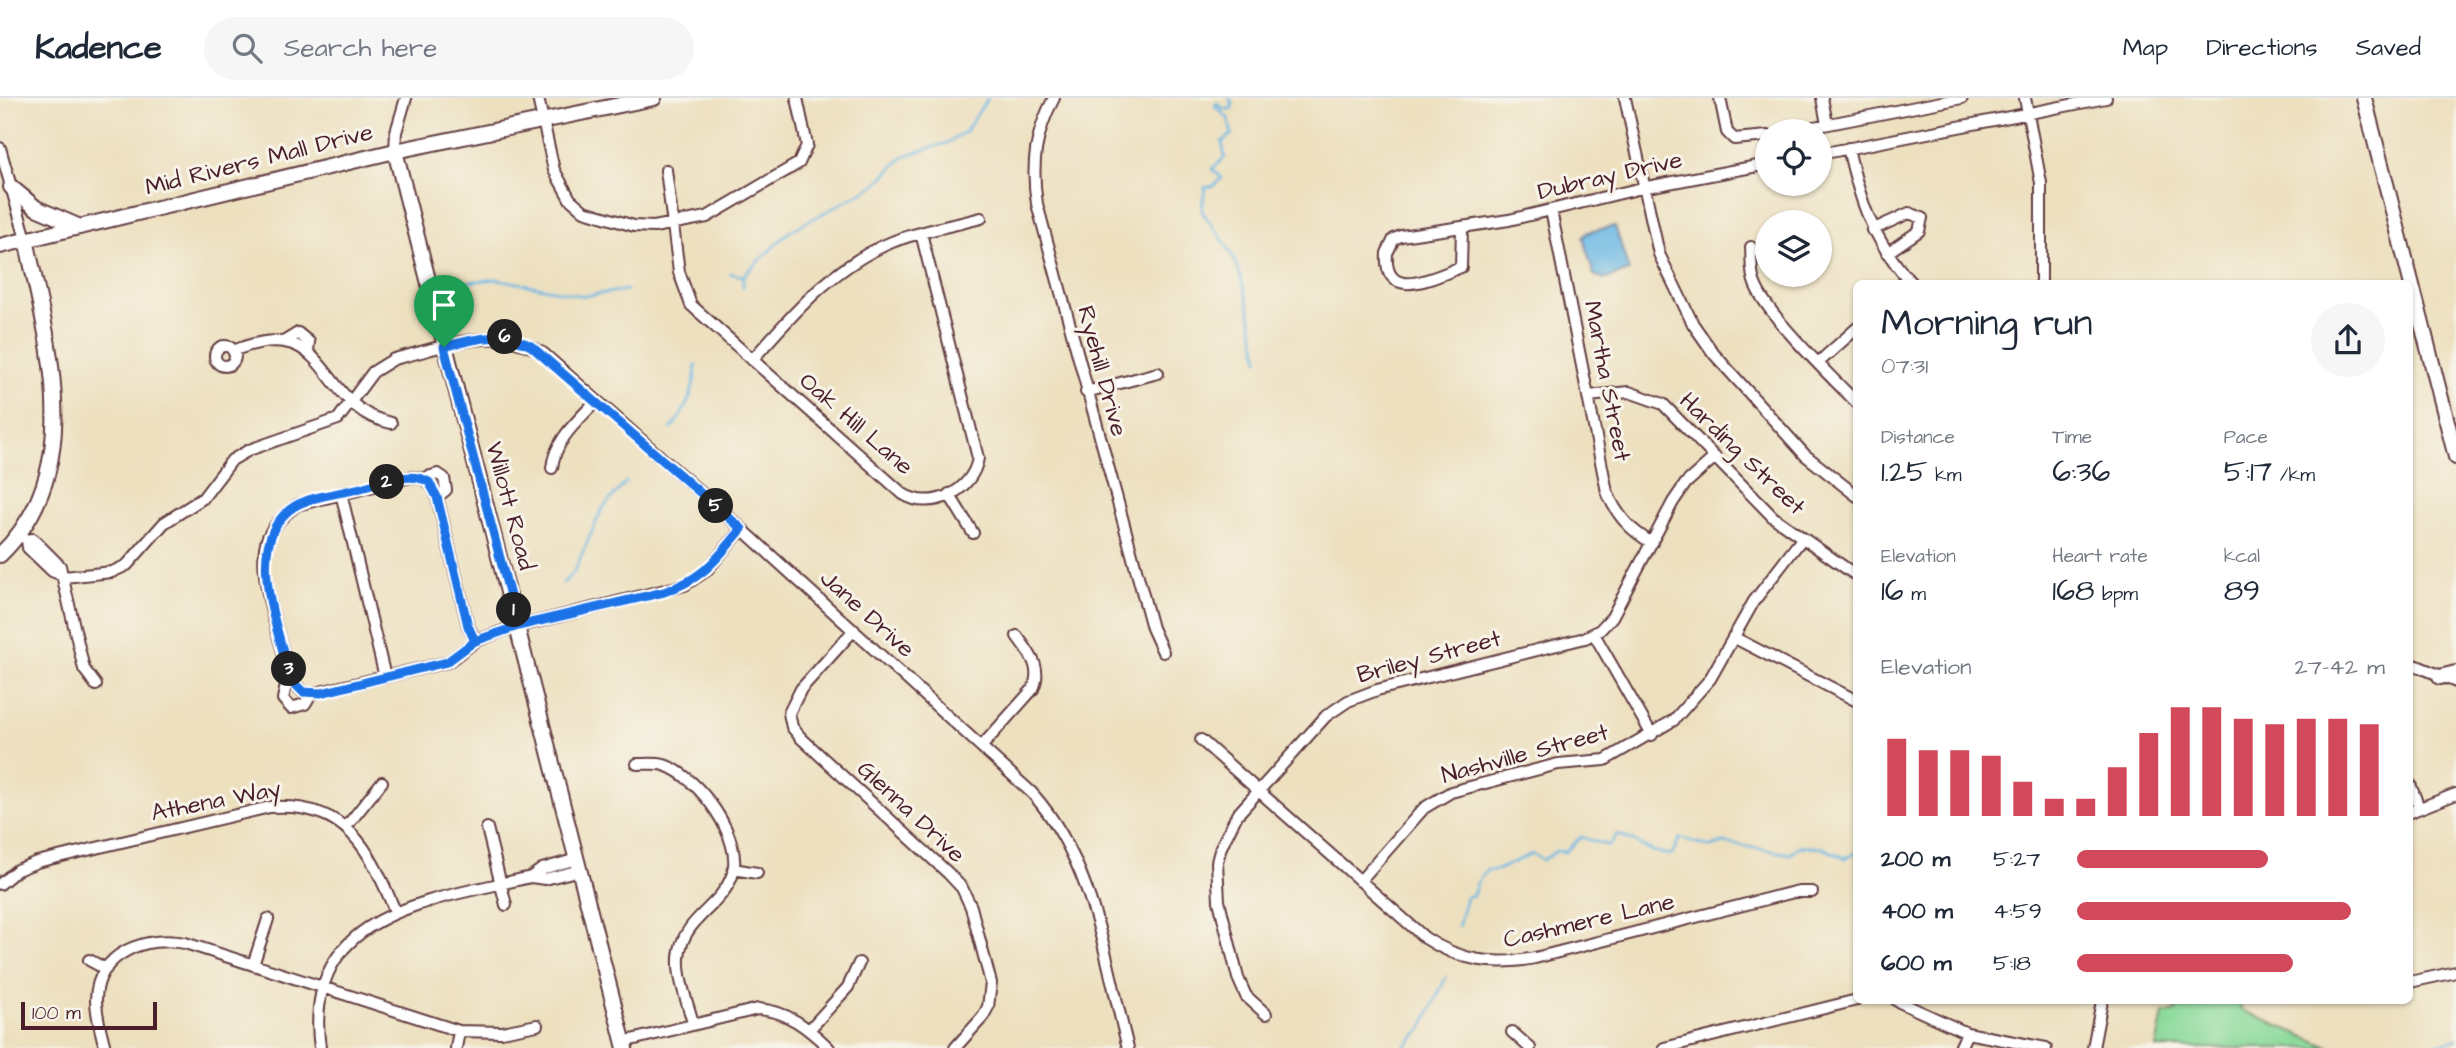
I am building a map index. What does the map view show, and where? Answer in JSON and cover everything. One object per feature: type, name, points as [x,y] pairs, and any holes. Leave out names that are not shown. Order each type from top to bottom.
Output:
[{"type":"main road","name":"Mid Rivers Mall Drive","points":[[0,246],[395,151],[543,123],[654,98]]},
{"type":"main road","points":[[2364,98],[2411,280]]},
{"type":"main road","name":"Willott Road","points":[[395,151],[624,1045]]},
{"type":"main road","points":[[11,187],[36,208],[80,226]]},
{"type":"main road","points":[[0,555],[23,537],[44,489],[56,438],[52,380],[26,239]]},
{"type":"main road","points":[[2413,289],[2456,457]]},
{"type":"main road","points":[[2441,677],[2456,673]]},
{"type":"street","name":"Willott Road","points":[[395,151],[396,132],[406,98]]},
{"type":"street","points":[[538,98],[560,185],[584,211],[634,226],[673,225],[707,217],[799,163],[807,145],[797,98]]},
{"type":"street","name":"Ryehill Drive","points":[[1054,98],[1035,146],[1035,190],[1086,392],[1152,628],[1163,652]]},
{"type":"street","points":[[1625,98],[1642,188],[1659,254],[1693,324],[1714,354],[1805,455],[1853,493]]},
{"type":"street","points":[[1720,98],[1727,132],[1734,139],[1755,137]]},
{"type":"street","points":[[1822,98],[1826,119]]},
{"type":"street","points":[[1832,123],[1924,102],[1962,98]]},
{"type":"street","points":[[2025,98],[2041,183],[2041,280]]},
{"type":"street","points":[[1832,151],[2106,98]]},
{"type":"street","points":[[0,148],[26,239]]},
{"type":"street","points":[[1848,148],[1859,195],[1872,230],[1907,280]]},
{"type":"street","name":"Dubray Drive","points":[[1462,228],[1461,267],[1412,285],[1395,279],[1386,261],[1390,246],[1401,236],[1462,228],[1642,188],[1755,166]]},
{"type":"street","name":"Oak Hill Lane","points":[[666,170],[679,272],[691,305],[903,494],[927,502],[949,494]]},
{"type":"street","name":"Martha Street","points":[[1551,210],[1607,492],[1614,510],[1637,534],[1652,543]]},
{"type":"street","points":[[1872,230],[1909,213],[1922,218],[1919,232],[1887,253]]},
{"type":"street","points":[[752,360],[798,309],[835,274],[869,253],[921,233],[981,218]]},
{"type":"street","points":[[921,233],[978,458],[974,474],[949,494],[973,533]]},
{"type":"street","points":[[1751,247],[1752,275],[1757,289],[1779,319],[1853,399]]},
{"type":"street","points":[[1819,362],[1853,332]]},
{"type":"street","name":"Jane Drive","points":[[63,576],[112,572],[127,565],[164,523],[203,498],[232,460],[249,450],[328,425],[338,419],[366,380],[383,365],[488,337],[522,341],[544,354],[742,529],[982,746],[1050,813],[1078,862],[1128,1048]]},
{"type":"street","points":[[233,351],[258,341],[285,341],[308,351],[320,363],[339,392],[379,420],[391,423]]},
{"type":"street","points":[[1086,392],[1158,373]]},
{"type":"street","name":"Harding Street","points":[[1588,396],[1613,391],[1651,399],[1673,413],[1773,517],[1801,540],[1853,573]]},
{"type":"street","points":[[552,468],[553,452],[562,438],[596,401]]},
{"type":"street","points":[[1652,735],[1594,634],[1612,617],[1686,483],[1715,457]]},
{"type":"street","points":[[475,641],[468,626],[437,497],[424,478],[411,477],[297,505],[285,514],[268,538],[264,564],[291,680],[303,692],[311,694],[447,662],[475,641],[518,626],[685,585],[706,571],[742,529]]},
{"type":"street","points":[[341,493],[385,677]]},
{"type":"street","points":[[23,537],[33,539],[60,566],[84,668],[96,685]]},
{"type":"street","name":"Nashville Street","points":[[1360,881],[1424,808],[1436,799],[1451,792],[1558,764],[1605,760],[1674,720],[1700,692],[1754,601],[1801,540]]},
{"type":"street","name":"Glenna Drive","points":[[854,630],[801,689],[789,713],[792,727],[948,873],[966,895],[989,974],[991,993],[982,1018],[955,1048]]},
{"type":"street","name":"Briley Street","points":[[1266,1014],[1241,988],[1216,880],[1217,862],[1228,831],[1259,791],[1326,716],[1348,701],[1377,690],[1594,634]]},
{"type":"street","points":[[982,746],[1033,689],[1038,678],[1037,668],[1017,636]]},
{"type":"street","points":[[1733,637],[1853,699]]},
{"type":"street","points":[[2413,664],[2456,682]]},
{"type":"street","points":[[291,680],[286,685],[283,699],[291,708],[305,704],[311,694]]},
{"type":"street","name":"Cashmere Lane","points":[[1201,740],[1360,881],[1443,950],[1489,963],[1535,958],[1794,892],[1812,892]]},
{"type":"street","points":[[638,764],[664,765],[694,785],[724,826],[734,858],[727,884],[696,918],[683,940],[680,972],[693,1023]]},
{"type":"street","points":[[346,827],[382,782]]},
{"type":"street","points":[[2415,810],[2456,794]]},
{"type":"street","name":"Athena Way","points":[[0,884],[17,870],[37,862],[270,807],[309,809],[346,827],[373,859],[395,911]]},
{"type":"street","points":[[487,828],[506,905]]},
{"type":"street","points":[[320,1048],[318,1016],[324,987],[337,960],[354,938],[372,923],[395,911],[531,877],[545,879],[579,865]]},
{"type":"street","points":[[733,869],[757,873]]},
{"type":"street","points":[[253,965],[268,919]]},
{"type":"street","points":[[105,1048],[96,998],[106,969],[134,946],[164,940],[253,965],[459,1031],[502,1032],[537,1025]]},
{"type":"street","points":[[89,960],[106,969]]},
{"type":"street","points":[[809,1030],[848,986],[859,963]]},
{"type":"street","points":[[2413,981],[2456,972]]},
{"type":"street","points":[[1664,1048],[1853,1001]]},
{"type":"street","points":[[1904,1004],[1967,1033],[2046,1048]]},
{"type":"street","points":[[2093,1048],[2101,1004]]},
{"type":"street","points":[[624,1045],[693,1023],[758,1009],[782,1013],[809,1030],[829,1048]]},
{"type":"street","points":[[456,1048],[459,1031]]},
{"type":"street","points":[[1512,1032],[1530,1048]]},
{"type":"street","points":[[1960,1048],[1967,1033]]},
{"type":"green space","points":[[2178,1004],[2240,1004],[2241,1010],[2332,1048],[2156,1048],[2163,1014],[2176,1011]]},
{"type":"water","points":[[1615,226],[1629,271],[1605,279],[1594,275],[1583,237],[1588,232]]},
{"type":"waterway","points":[[743,287],[743,276],[790,231],[874,186],[904,156],[947,143],[965,132],[988,98]]},
{"type":"waterway","points":[[1229,98],[1233,104],[1231,109],[1224,109],[1217,103],[1215,106],[1228,118],[1232,134],[1222,142],[1225,157],[1212,169],[1222,178],[1213,186],[1205,187],[1202,211],[1226,245],[1238,269],[1259,360]]},
{"type":"waterway","points":[[730,273],[743,276]]},
{"type":"waterway","points":[[466,282],[497,279],[584,296],[627,290]]},
{"type":"waterway","points":[[671,429],[689,399],[696,365]]},
{"type":"waterway","points":[[563,583],[574,572],[602,509],[626,482]]},
{"type":"waterway","points":[[1458,927],[1466,897],[1473,895],[1478,881],[1487,870],[1497,870],[1532,854],[1543,860],[1556,851],[1565,852],[1581,837],[1609,846],[1617,834],[1664,854],[1672,854],[1680,838],[1711,847],[1724,843],[1791,854],[1799,846],[1823,848],[1845,858],[1853,855]]},
{"type":"waterway","points":[[1403,1048],[1422,1029],[1446,977]]},
{"type":"waterway","points":[[2416,1048],[2456,1040]]},
{"type":"route","points":[[444,347],[488,337],[511,338],[531,346],[544,354],[742,529],[706,571],[685,585],[664,592],[518,626],[508,629],[475,641],[447,662],[321,693],[303,692],[291,680],[264,564],[268,538],[277,524],[297,505],[314,499],[421,477],[429,482],[437,497],[468,626],[475,641],[518,626],[444,347]]}]
